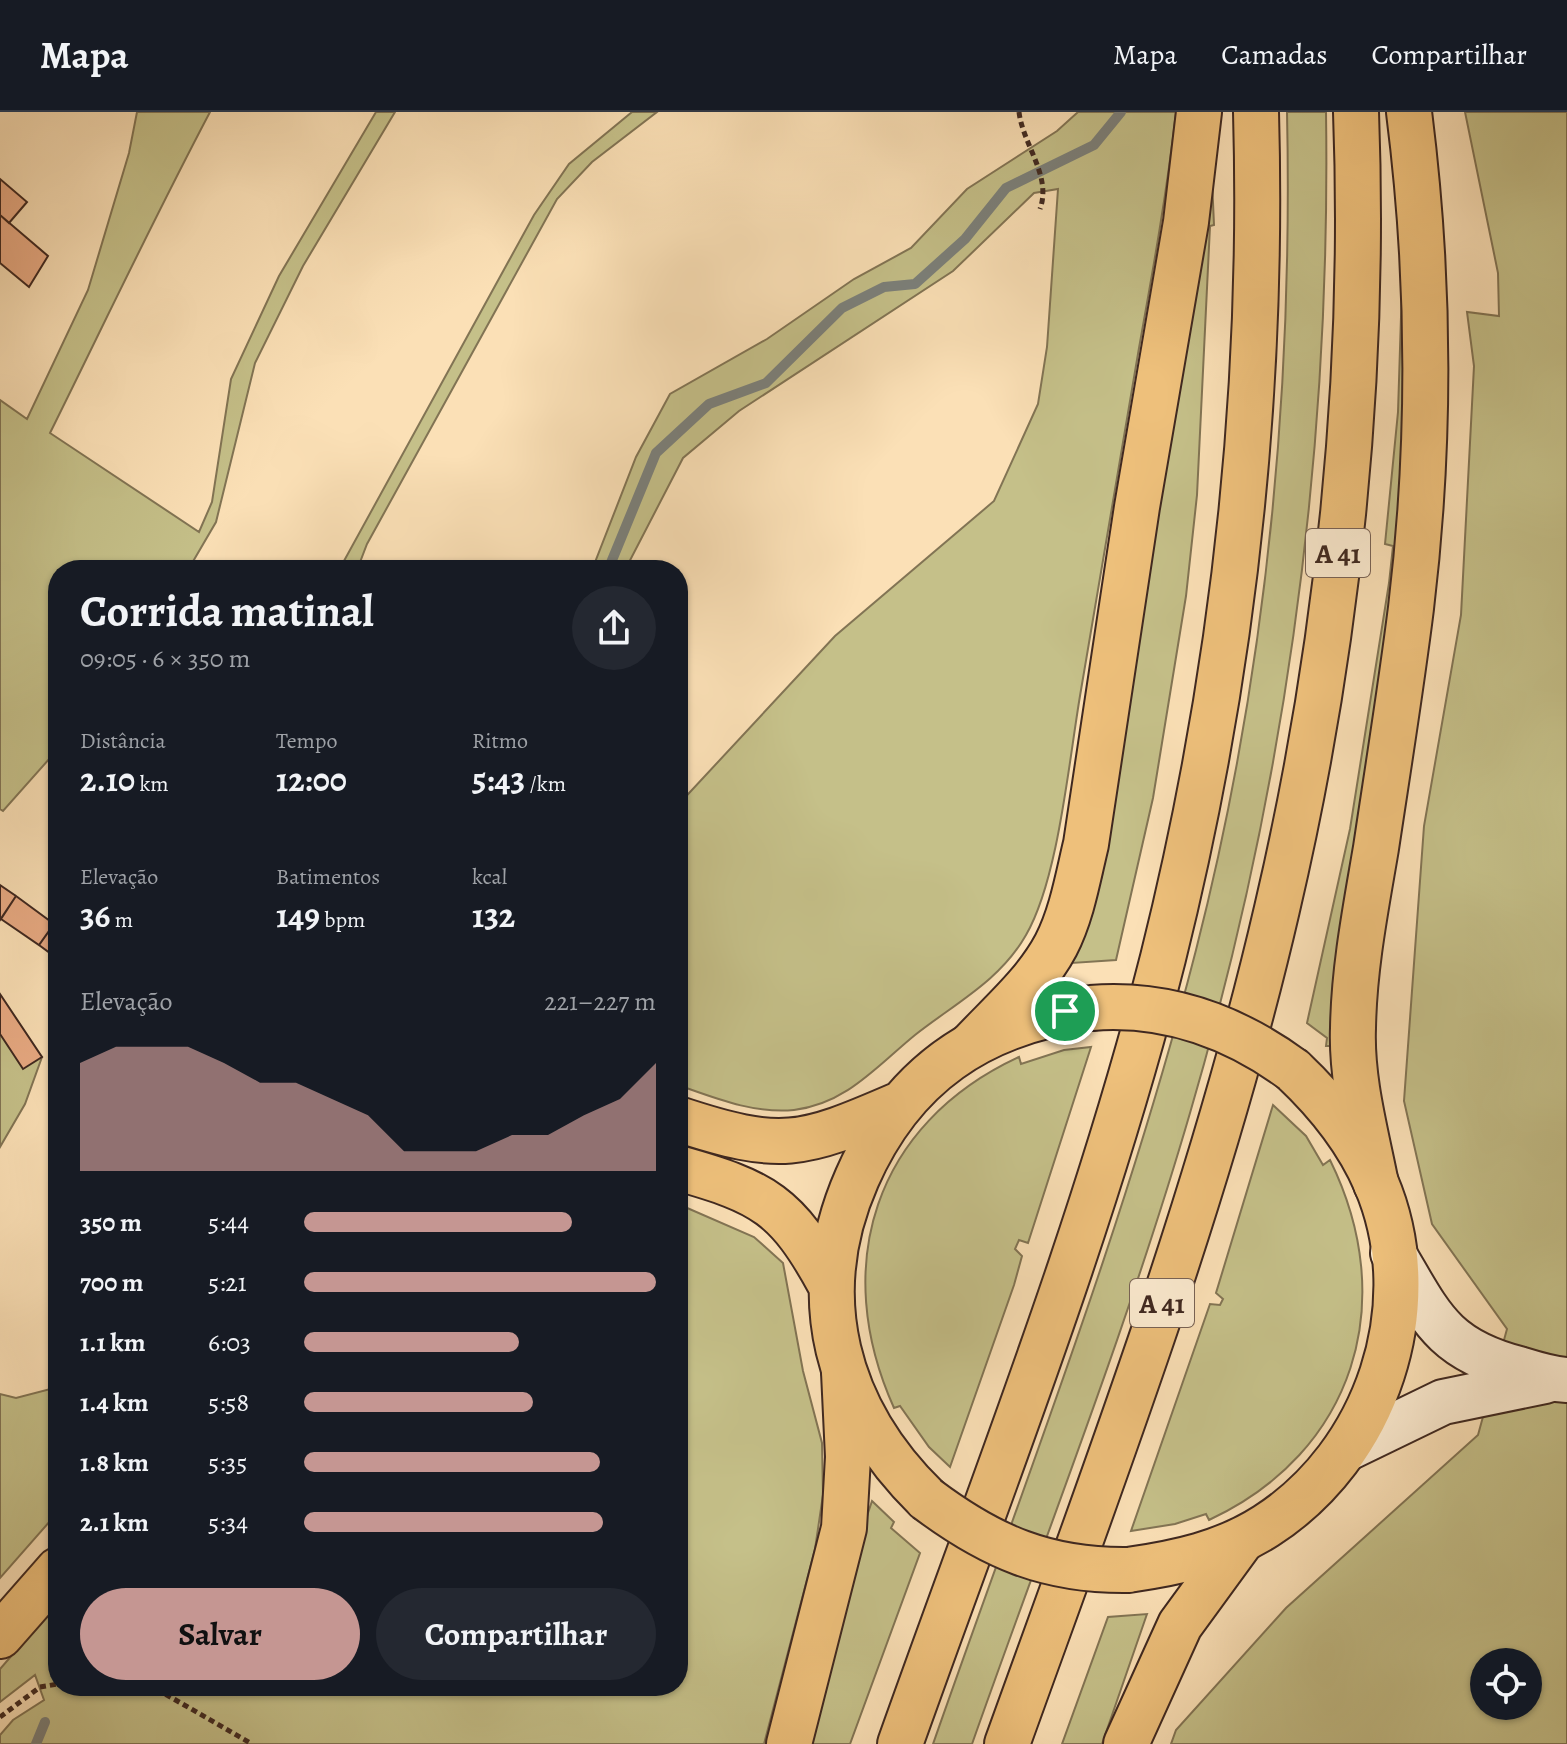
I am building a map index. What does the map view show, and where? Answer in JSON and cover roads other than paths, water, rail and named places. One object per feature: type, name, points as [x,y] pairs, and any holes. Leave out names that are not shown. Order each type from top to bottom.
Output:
[{"type":"main road","points":[[972,1044],[1044,964],[1064,926],[1076,887],[1086,844],[1137,507],[1186,222],[1199,112]]},
{"type":"main road","points":[[900,1744],[1027,1386],[1112,1133],[1162,959],[1189,840],[1220,674],[1244,484],[1256,303],[1256,112]]},
{"type":"main road","name":"A 41","points":[[1007,1744],[1192,1216],[1258,986],[1291,846],[1321,684],[1348,455],[1357,267],[1356,112]]},
{"type":"main road","points":[[1376,1184],[1343,1124],[1293,1070],[1257,1045],[1188,1017],[1131,1007],[1091,1008],[1030,1019],[972,1044],[947,1060],[898,1105],[873,1142],[850,1195],[837,1237],[830,1284],[834,1330],[844,1372],[862,1417],[877,1441],[927,1499],[991,1542],[1024,1556],[1082,1568],[1128,1570],[1183,1561],[1242,1540],[1290,1508],[1346,1449],[1369,1409],[1388,1355],[1396,1302],[1393,1253],[1358,1091],[1352,1030],[1361,936],[1411,606],[1424,472],[1428,344],[1418,178],[1409,112]]},
{"type":"main road","points":[[688,1122],[725,1135],[788,1142],[838,1131],[898,1105]]},
{"type":"main road","points":[[688,1172],[771,1204],[806,1239],[830,1284]]},
{"type":"main road","points":[[1393,1253],[1435,1321],[1459,1346],[1487,1361],[1561,1379]]},
{"type":"main road","points":[[789,1744],[844,1528],[848,1457],[844,1372]]},
{"type":"main road","points":[[1346,1449],[1443,1402],[1561,1379]]},
{"type":"main road","points":[[1126,1744],[1180,1625],[1242,1540]]},
{"type":"main road","points":[[1,1636],[48,1582]]},
{"type":"waterway","points":[[612,560],[656,453],[709,404],[766,383],[842,308],[884,287],[915,284],[965,239],[1006,188],[1094,145],[1121,112]]},
{"type":"waterway","points":[[36,1744],[45,1722]]}]
